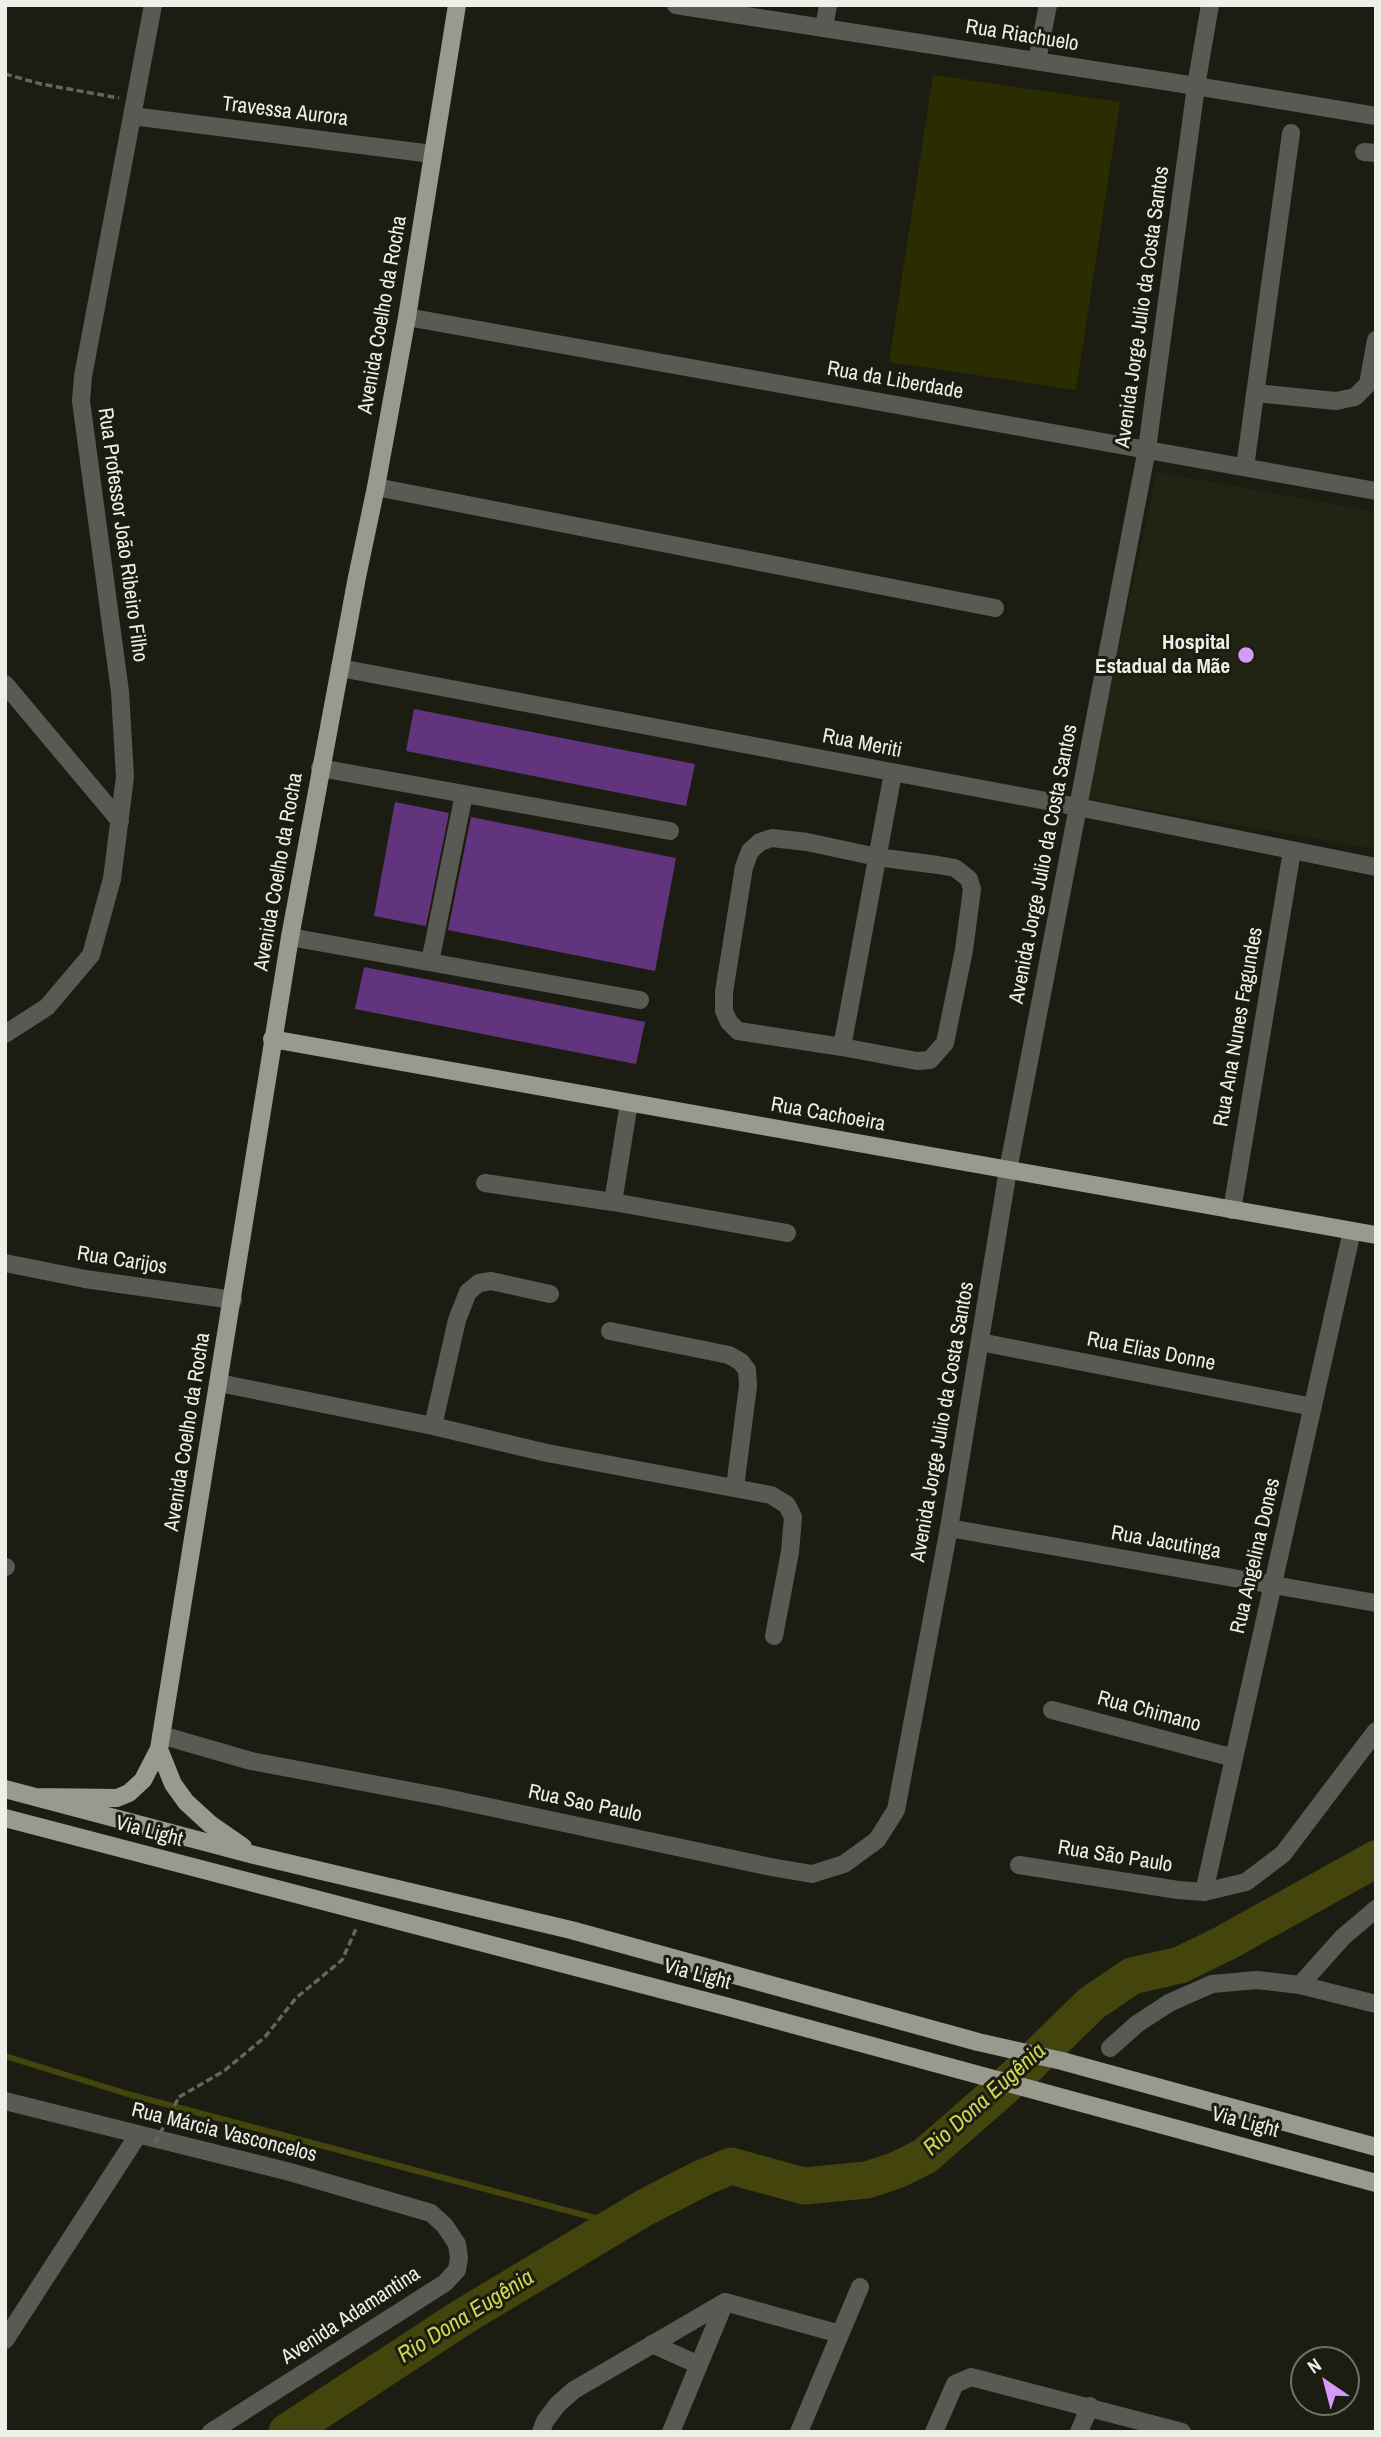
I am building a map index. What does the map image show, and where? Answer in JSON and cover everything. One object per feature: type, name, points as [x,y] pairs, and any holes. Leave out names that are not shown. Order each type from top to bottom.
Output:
[{"type":"main road","name":"Avenida Coelho da Rocha","points":[[36,1797],[117,1798],[129,1793],[143,1780],[160,1742],[233,1300],[272,1039],[320,768],[407,317],[457,5]]},
{"type":"main road","name":"Rua Cachoeira","points":[[272,1039],[1376,1235]]},
{"type":"main road","points":[[160,1742],[173,1784],[186,1802],[210,1824],[254,1855]]},
{"type":"main road","name":"Via Light","points":[[5,1789],[254,1855],[571,1930],[978,2042],[1062,2061],[1376,2147]]},
{"type":"main road","name":"Via Light","points":[[5,1818],[956,2068],[1376,2183]]},
{"type":"street","name":"Rua Professor João Ribeiro Filho","points":[[5,1034],[47,1007],[91,955],[112,879],[121,821],[125,778],[120,692],[81,401],[83,376],[153,5]]},
{"type":"street","name":"Rua Riachuelo","points":[[676,5],[1376,116]]},
{"type":"street","points":[[824,28],[828,5]]},
{"type":"street","points":[[1037,61],[1048,5]]},
{"type":"street","name":"Avenida Jorge Julio da Costa Santos","points":[[912,1730],[1009,1170],[1147,449],[1196,86],[1210,5]]},
{"type":"street","name":"Travessa Aurora","points":[[133,108],[432,154]]},
{"type":"street","points":[[1245,467],[1291,134]]},
{"type":"street","name":"Rua da Liberdade","points":[[407,317],[1376,491]]},
{"type":"street","points":[[1255,393],[1336,401],[1355,397],[1368,384],[1376,340]]},
{"type":"street","points":[[376,488],[995,608]]},
{"type":"street","name":"Rua Meriti","points":[[340,668],[1078,807],[1376,867]]},
{"type":"street","points":[[5,684],[121,821]]},
{"type":"street","points":[[320,768],[670,831]]},
{"type":"street","points":[[842,1046],[893,773]]},
{"type":"street","points":[[430,962],[464,794]]},
{"type":"street","points":[[772,838],[807,842],[877,857],[955,868],[969,880],[972,889],[964,950],[945,1043],[930,1060],[917,1061],[842,1046],[738,1031],[729,1022],[724,1011],[724,992],[744,867],[750,851],[760,842],[772,838]]},
{"type":"street","name":"Rua Ana Nunes Fagundes","points":[[1232,1210],[1292,851]]},
{"type":"street","points":[[290,937],[640,1000]]},
{"type":"street","points":[[613,1202],[629,1102]]},
{"type":"street","points":[[485,1182],[787,1233]]},
{"type":"street","name":"Rua Angelina Dones","points":[[1204,1892],[1352,1231]]},
{"type":"street","name":"Rua Carijos","points":[[5,1263],[85,1279],[233,1300]]},
{"type":"street","points":[[433,1426],[457,1320],[468,1292],[479,1283],[491,1281],[550,1294]]},
{"type":"street","points":[[610,1331],[729,1355],[741,1362],[747,1370],[748,1386],[735,1487]]},
{"type":"street","name":"Rua Elias Donne","points":[[980,1342],[1313,1406]]},
{"type":"street","points":[[219,1383],[433,1426],[547,1453],[771,1495],[787,1505],[793,1517],[790,1552],[774,1636]]},
{"type":"street","name":"Rua Jacutinga","points":[[949,1528],[1376,1603]]},
{"type":"street","name":"Rua Chimano","points":[[1052,1710],[1234,1758]]},
{"type":"street","name":"Rua Sao Paulo","points":[[160,1742],[812,1874],[844,1864],[877,1840],[896,1810],[912,1730]]},
{"type":"street","name":"Rua São Paulo","points":[[1019,1865],[1204,1892],[1246,1882],[1283,1854],[1376,1731]]},
{"type":"street","points":[[1300,1985],[1343,1937],[1376,1909]]},
{"type":"street","points":[[1110,2048],[1137,2024],[1169,2003],[1212,1984],[1257,1980],[1300,1985],[1376,2004]]},
{"type":"street","name":"Rua Márcia Vasconcelos","points":[[5,2101],[290,2172],[431,2213]]},
{"type":"street","points":[[5,2340],[138,2135]]},
{"type":"street","name":"Avenida Adamantina","points":[[211,2432],[445,2283],[457,2270],[457,2244],[445,2226],[431,2213]]},
{"type":"street","points":[[799,2432],[860,2287]]},
{"type":"street","points":[[541,2432],[545,2421],[558,2404],[574,2390],[725,2302],[841,2334]]},
{"type":"street","points":[[671,2432],[725,2302]]},
{"type":"street","points":[[652,2344],[699,2365]]},
{"type":"street","points":[[934,2432],[950,2391],[962,2379],[971,2377],[1181,2432]]},
{"type":"street","points":[[1079,2432],[1090,2406]]},
{"type":"path","points":[[5,74],[133,108]]},
{"type":"path","points":[[155,2143],[178,2097],[206,2083],[242,2058],[265,2037],[296,1998],[342,1960],[355,1935],[361,1911]]},
{"type":"shaded area","points":[[933,75],[1120,102],[1076,390],[889,362]]},
{"type":"shaded area","name":"Hospital Estadual da Mãe","points":[[1157,472],[1376,512],[1376,849],[1086,799]]},
{"type":"building","points":[[414,709],[695,764],[686,806],[406,751]]},
{"type":"building","points":[[395,802],[449,813],[426,926],[374,916]]},
{"type":"building","points":[[471,817],[676,858],[655,971],[448,930]]},
{"type":"building","points":[[364,967],[645,1022],[636,1064],[355,1009]]},
{"type":"waterway","name":"Rio Dona Eugênia","points":[[287,2432],[464,2316],[644,2208],[702,2178],[731,2166],[804,2186],[867,2180],[897,2170],[925,2156],[1020,2073],[1092,2003],[1132,1976],[1180,1965],[1376,1859]]},
{"type":"waterway","points":[[5,2056],[131,2095],[595,2218],[644,2208]]},
{"type":"place","name":"Hospital Estadual da Mãe","points":[[1246,655]]}]
